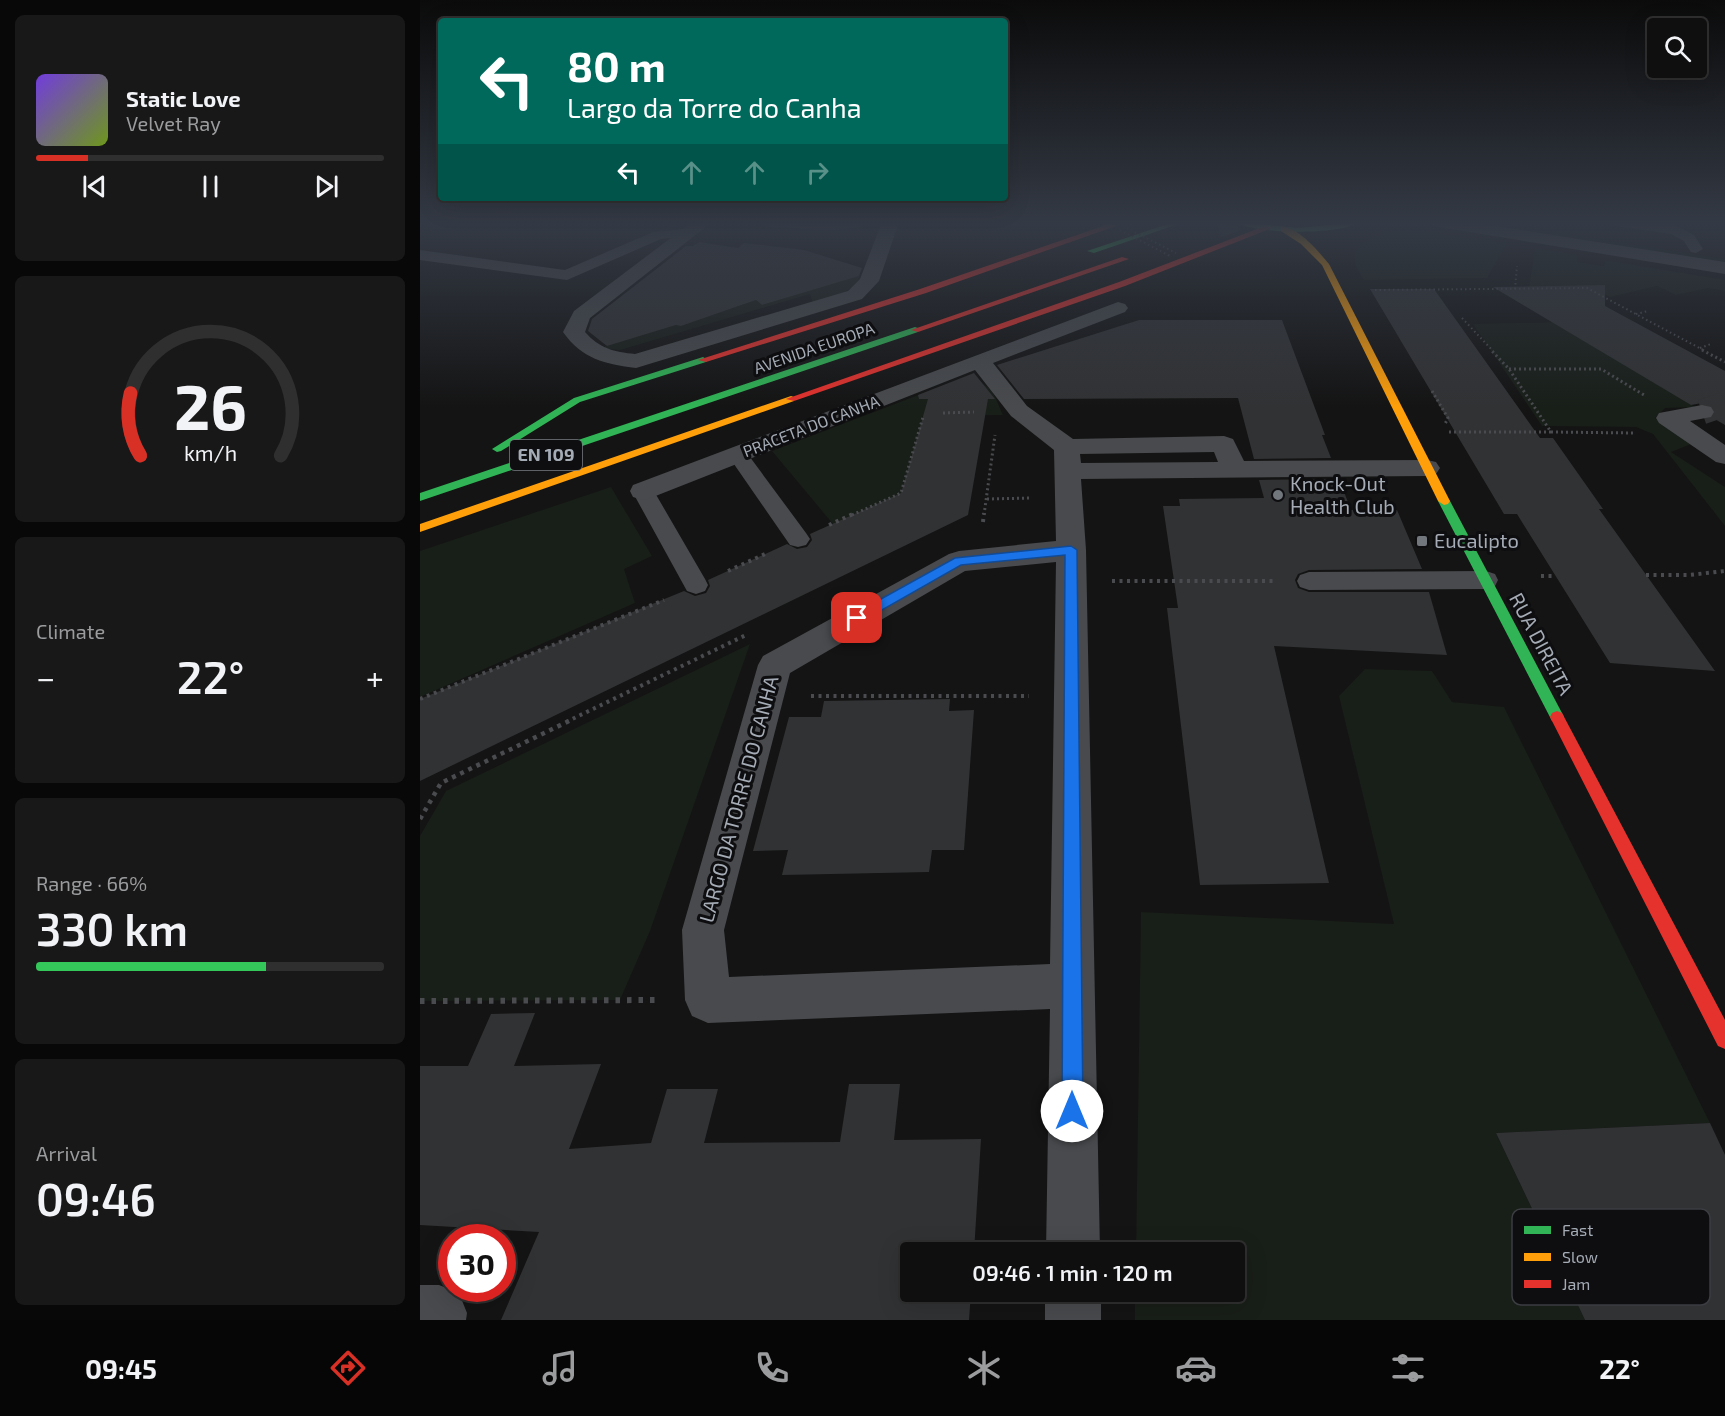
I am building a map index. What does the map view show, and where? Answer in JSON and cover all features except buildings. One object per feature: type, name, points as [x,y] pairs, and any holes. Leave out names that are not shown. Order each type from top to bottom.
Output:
[{"type":"main road","name":"EN 109","points":[[553,430],[491,451],[577,400],[946,284]]},
{"type":"main road","name":"AVENIDA EUROPA","points":[[420,497],[1053,284]]},
{"type":"main road","points":[[420,528],[1123,284]]},
{"type":"main road","name":"RUA DIREITA","points":[[1335,284],[1427,468],[1725,1039]]},
{"type":"main road","points":[[420,515],[672,412]]},
{"type":"street","points":[[622,284],[581,315],[574,332],[585,347],[605,357],[636,361],[855,295],[866,284]]},
{"type":"street","name":"PRACETA DO CANHA","points":[[643,491],[1118,308]]},
{"type":"street","points":[[979,361],[1019,411],[1069,459],[1234,469],[1427,468]]},
{"type":"street","points":[[1702,412],[1668,418],[1725,456]]},
{"type":"street","points":[[1069,459],[1072,566],[1073,1242]]},
{"type":"street","name":"LARGO DA TORRE DO CANHA","points":[[708,1000],[703,930],[775,665],[959,561],[1072,566]]},
{"type":"street","points":[[708,1000],[1072,986]]},
{"type":"street","points":[[1073,1302],[1073,1320]]},
{"type":"street","points":[[420,1313],[439,1313],[438,1320]]},
{"type":"lane","points":[[738,454],[798,539]]},
{"type":"lane","points":[[643,491],[696,585]]},
{"type":"lane","points":[[1309,581],[1486,580]]},
{"type":"path","points":[[1439,287],[1455,289]]},
{"type":"path","points":[[1378,300],[1372,290],[1587,288],[1725,362]]},
{"type":"path","points":[[1636,314],[1648,311]]},
{"type":"path","points":[[1462,318],[1509,369],[1551,432]]},
{"type":"path","points":[[1699,348],[1711,344]]},
{"type":"path","points":[[1509,369],[1601,369],[1645,396]]},
{"type":"path","points":[[1430,388],[1448,418],[1442,432],[1641,433]]},
{"type":"path","points":[[973,526],[984,521],[995,433]]},
{"type":"path","points":[[1072,566],[1309,581]]},
{"type":"path","points":[[1646,575],[1689,575],[1725,571]]},
{"type":"path","points":[[1541,576],[1556,576]]},
{"type":"path","points":[[420,819],[441,783],[747,635]]},
{"type":"path","points":[[767,696],[1071,696]]},
{"type":"path","points":[[420,1001],[708,1000]]},
{"type":"shaded area","points":[[832,284],[855,284],[847,291],[834,297],[813,303],[810,294],[620,350],[600,348],[676,325],[681,326],[756,300],[762,305]]},
{"type":"shaded area","points":[[1530,284],[1725,284],[1725,291],[1708,288],[1676,295],[1657,286],[1610,297],[1591,287],[1529,288]]},
{"type":"shaded area","points":[[1567,322],[1695,407],[1665,408],[1655,418],[1691,444],[1671,452],[1725,487],[1725,526],[1653,434],[1636,427],[1542,426],[1473,324]]},
{"type":"shaded area","points":[[971,379],[989,388],[1003,415],[923,416],[901,493],[833,524],[772,451],[947,384]]},
{"type":"shaded area","points":[[611,487],[652,556],[624,569],[635,603],[420,697],[420,551]]},
{"type":"shaded area","points":[[750,644],[650,931],[620,1000],[420,1001],[420,836],[446,791]]},
{"type":"shaded area","points":[[1365,669],[1432,671],[1452,702],[1504,707],[1710,1123],[1496,1133],[1532,1209],[1512,1209],[1512,1305],[1578,1305],[1585,1320],[1135,1320],[1135,1302],[1245,1302],[1245,1242],[1136,1242],[1141,912],[1394,924],[1339,696]]},
{"type":"tunnel","points":[[1702,412],[1725,404]]},
{"type":"traffic: fast","points":[[420,497],[915,330]]},
{"type":"traffic: fast","points":[[497,449],[577,400],[703,360]]},
{"type":"traffic: fast","points":[[1444,501],[1557,717]]},
{"type":"traffic: slow","points":[[1335,284],[1444,501]]},
{"type":"traffic: slow","points":[[420,528],[791,399]]},
{"type":"traffic: jam","points":[[703,360],[945,284]]},
{"type":"traffic: jam","points":[[915,330],[1052,284]]},
{"type":"traffic: jam","points":[[791,399],[1123,284]]},
{"type":"traffic: jam","points":[[1557,717],[1725,1039]]},
{"type":"place","name":"Knock-Out Health Club","points":[[1278,495]]},
{"type":"place","name":"Eucalipto","points":[[1422,541]]},
{"type":"route","points":[[857,618],[959,561],[1071,550],[1072,1111]]}]
